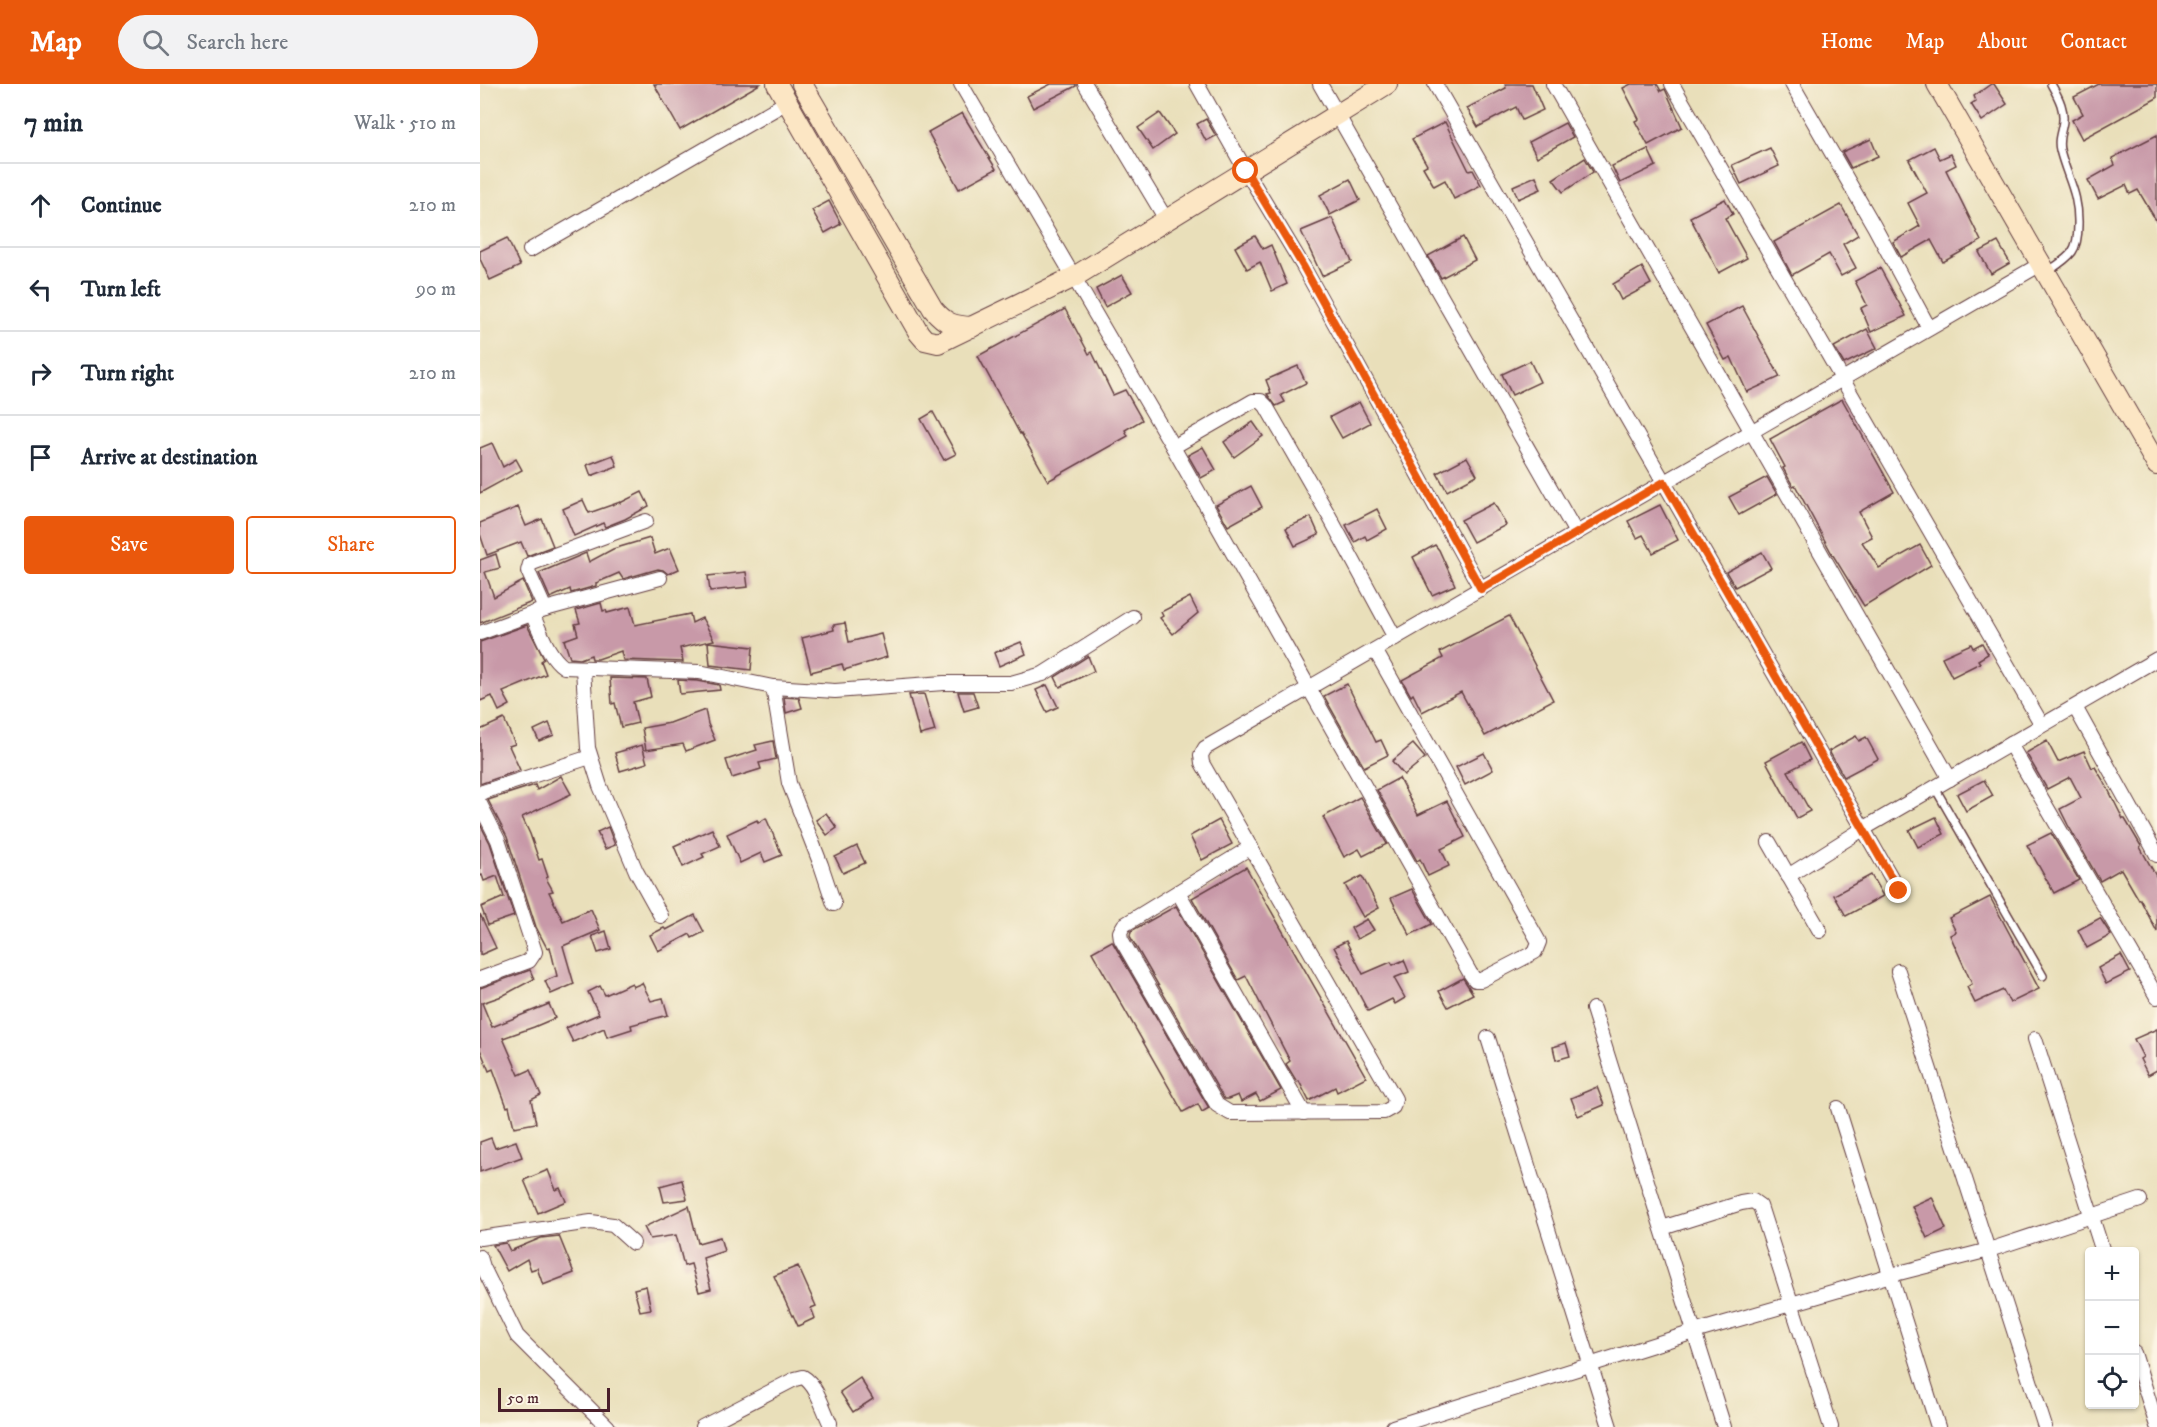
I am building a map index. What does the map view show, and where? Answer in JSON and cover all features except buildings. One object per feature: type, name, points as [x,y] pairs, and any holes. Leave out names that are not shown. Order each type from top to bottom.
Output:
[{"type":"street","points":[[778,84],[919,333],[925,340],[938,343],[1074,277],[1387,84]]},
{"type":"street","points":[[802,84],[933,309],[953,326],[974,327]]},
{"type":"street","points":[[961,84],[1173,447],[1474,980],[1481,980],[1535,952],[1539,947],[1536,935],[1376,650]]},
{"type":"street","points":[[1085,84],[1167,221]]},
{"type":"street","points":[[1197,84],[1303,266],[1481,589]]},
{"type":"street","points":[[1320,84],[1576,533]]},
{"type":"street","points":[[1435,84],[1899,891]]},
{"type":"street","points":[[1553,84],[1950,779]]},
{"type":"street","points":[[1672,84],[2042,725]]},
{"type":"street","points":[[1792,84],[1874,226],[1929,328]]},
{"type":"street","points":[[1937,84],[2155,457]]},
{"type":"street","points":[[530,250],[787,102]]},
{"type":"street","points":[[1251,847],[1124,925],[1120,932],[1121,939],[1218,1105],[1230,1113],[1384,1112],[1393,1107],[1395,1099],[1251,847],[1202,763],[1201,755],[1205,748],[1929,328],[2043,268]]},
{"type":"street","points":[[1173,447],[1253,401],[1261,402],[1266,406],[1395,638]]},
{"type":"street","points":[[646,520],[531,564],[528,571],[538,612],[557,662],[564,668],[699,672],[773,687],[835,692],[944,683],[1011,683],[1043,674],[1133,617]]},
{"type":"street","points":[[480,633],[538,612],[660,578]]},
{"type":"street","points":[[1788,876],[1863,829],[2157,659]]},
{"type":"street","points":[[583,669],[590,757],[636,871],[661,916]]},
{"type":"street","points":[[773,687],[789,783],[834,904]]},
{"type":"street","points":[[2075,706],[2157,855]]},
{"type":"street","points":[[2010,744],[2157,998]]},
{"type":"street","points":[[480,793],[590,757]]},
{"type":"street","points":[[480,804],[498,840],[536,952],[529,961],[480,979]]},
{"type":"street","points":[[1769,842],[1820,931]]},
{"type":"street","points":[[1178,892],[1304,1113]]},
{"type":"street","points":[[1898,971],[2045,1427]]},
{"type":"street","points":[[1593,1009],[1724,1427]]},
{"type":"street","points":[[1488,1038],[1610,1427]]},
{"type":"street","points":[[2035,1039],[2102,1247]]},
{"type":"street","points":[[1838,1108],[1938,1427]]},
{"type":"street","points":[[1393,1427],[1694,1332],[1891,1275],[1989,1250],[2140,1200]]},
{"type":"street","points":[[1662,1228],[1753,1201],[1760,1206],[1831,1427]]},
{"type":"street","points":[[480,1238],[591,1222],[613,1225],[633,1242]]},
{"type":"street","points":[[480,1257],[517,1336],[605,1426]]},
{"type":"street","points":[[2135,1355],[2157,1426]]},
{"type":"street","points":[[702,1427],[803,1377],[814,1389],[830,1423]]},
{"type":"lane","points":[[2043,268],[2067,259],[2074,249],[2079,209],[2074,187],[2060,149],[2058,136],[2063,113],[2060,100],[2051,84]]},
{"type":"lane","points":[[1935,788],[2043,976]]},
{"type":"route","points":[[1246,171],[1303,266],[1481,589],[1664,482],[1899,891]]}]
